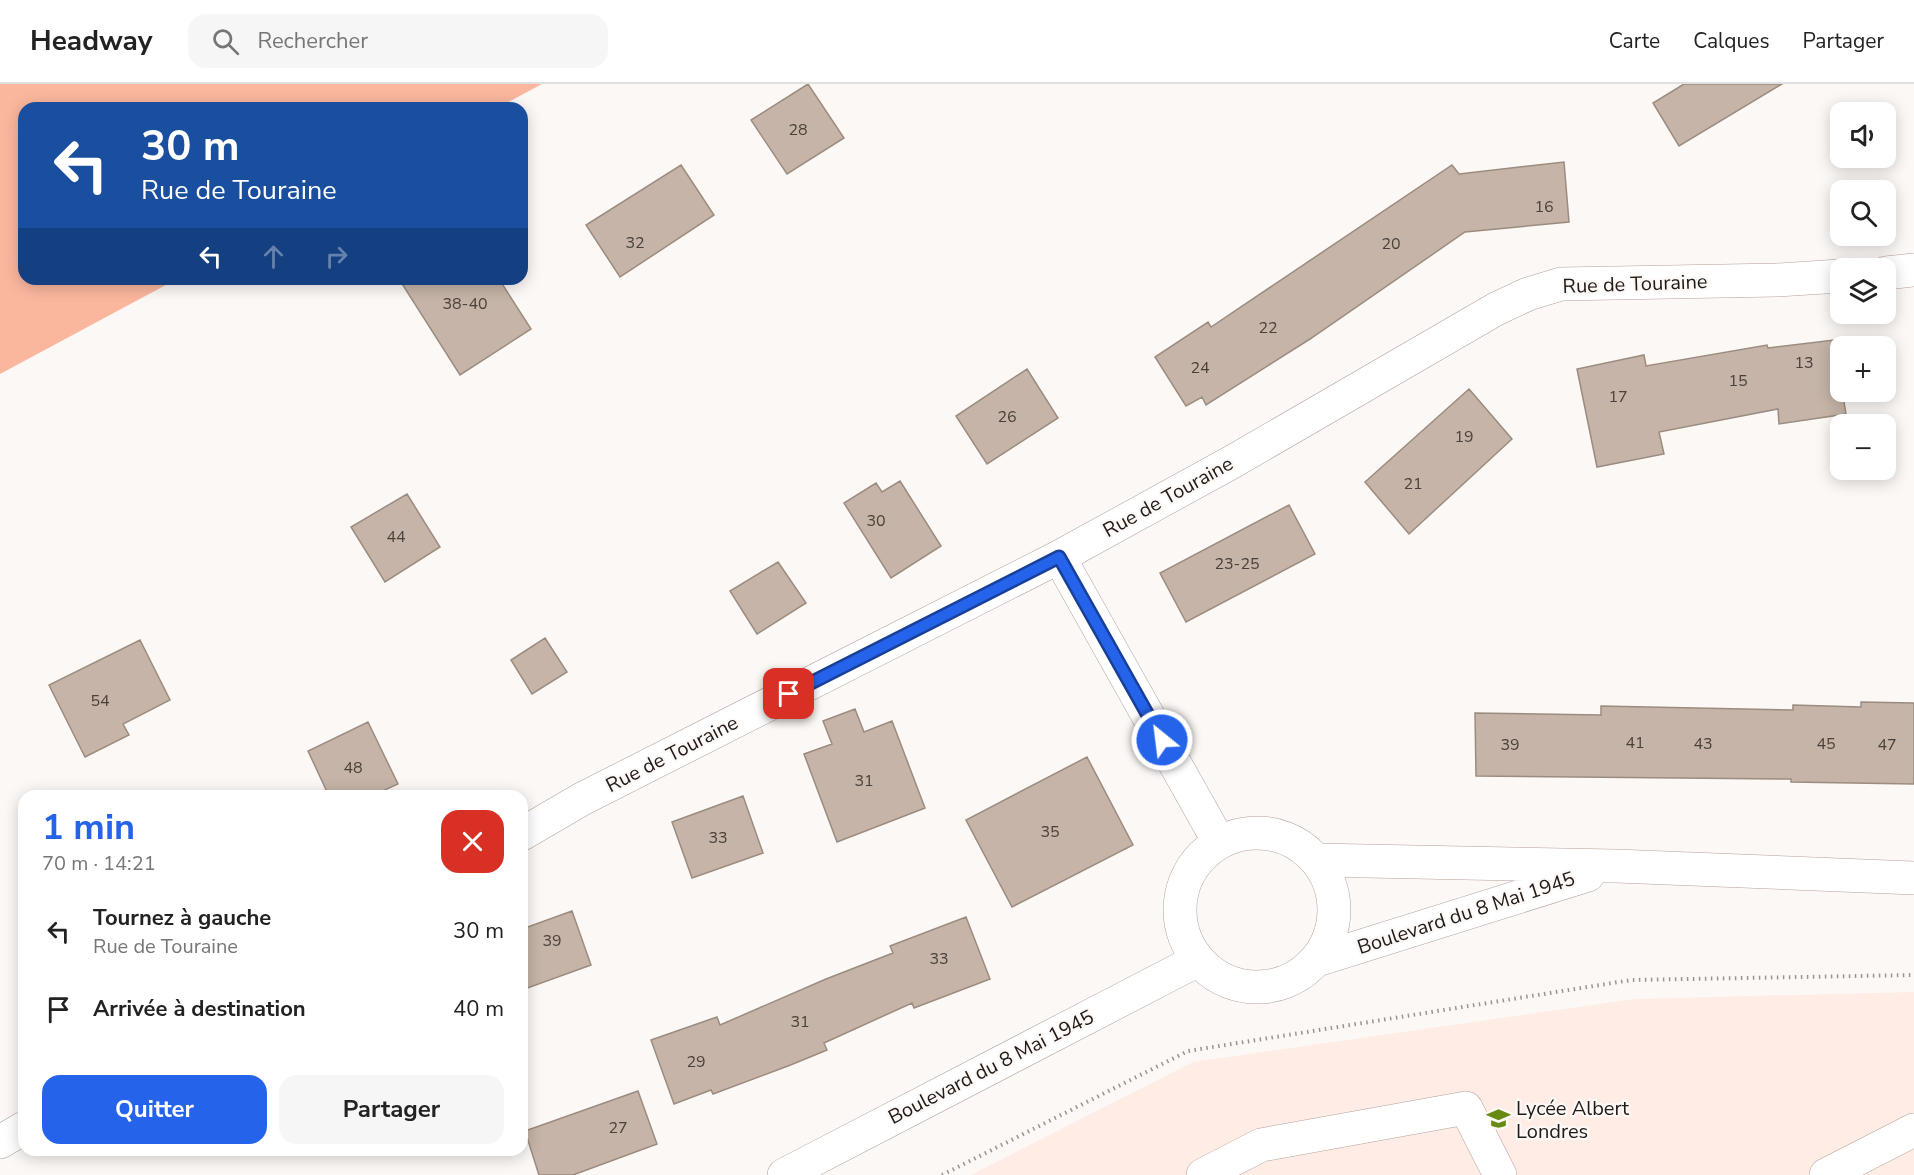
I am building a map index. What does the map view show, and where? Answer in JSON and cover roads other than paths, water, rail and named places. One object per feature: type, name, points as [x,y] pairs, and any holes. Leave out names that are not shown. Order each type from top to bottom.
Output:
[{"type":"street","points":[[1896,272],[1914,270]]},
{"type":"street","name":"Rue de Touraine","points":[[528,830],[582,799],[1059,557],[1232,462],[1496,309],[1528,294],[1561,284],[1777,280],[1830,277]]},
{"type":"street","points":[[1059,557],[1219,842]]},
{"type":"street","points":[[1244,833],[1271,833],[1296,843],[1317,860],[1328,879],[1334,899],[1334,921],[1328,942],[1317,960],[1296,977],[1270,987],[1244,986],[1219,977],[1198,960],[1185,940],[1180,916],[1182,892],[1190,872],[1202,855],[1219,842],[1244,833]]},
{"type":"street","name":"Boulevard du 8 Mai 1945","points":[[1317,860],[1616,866],[1914,878]]},
{"type":"street","name":"Boulevard du 8 Mai 1945","points":[[1317,960],[1616,866]]},
{"type":"street","name":"Boulevard du 8 Mai 1945","points":[[784,1175],[1198,960]]},
{"type":"street","points":[[1203,1175],[1261,1145],[1466,1108],[1500,1175]]},
{"type":"street","points":[[1826,1175],[1914,1130]]},
{"type":"street","points":[[0,1142],[18,1132]]},
{"type":"place","name":"Lycée Albert Londres","points":[[1498,1119]]}]
